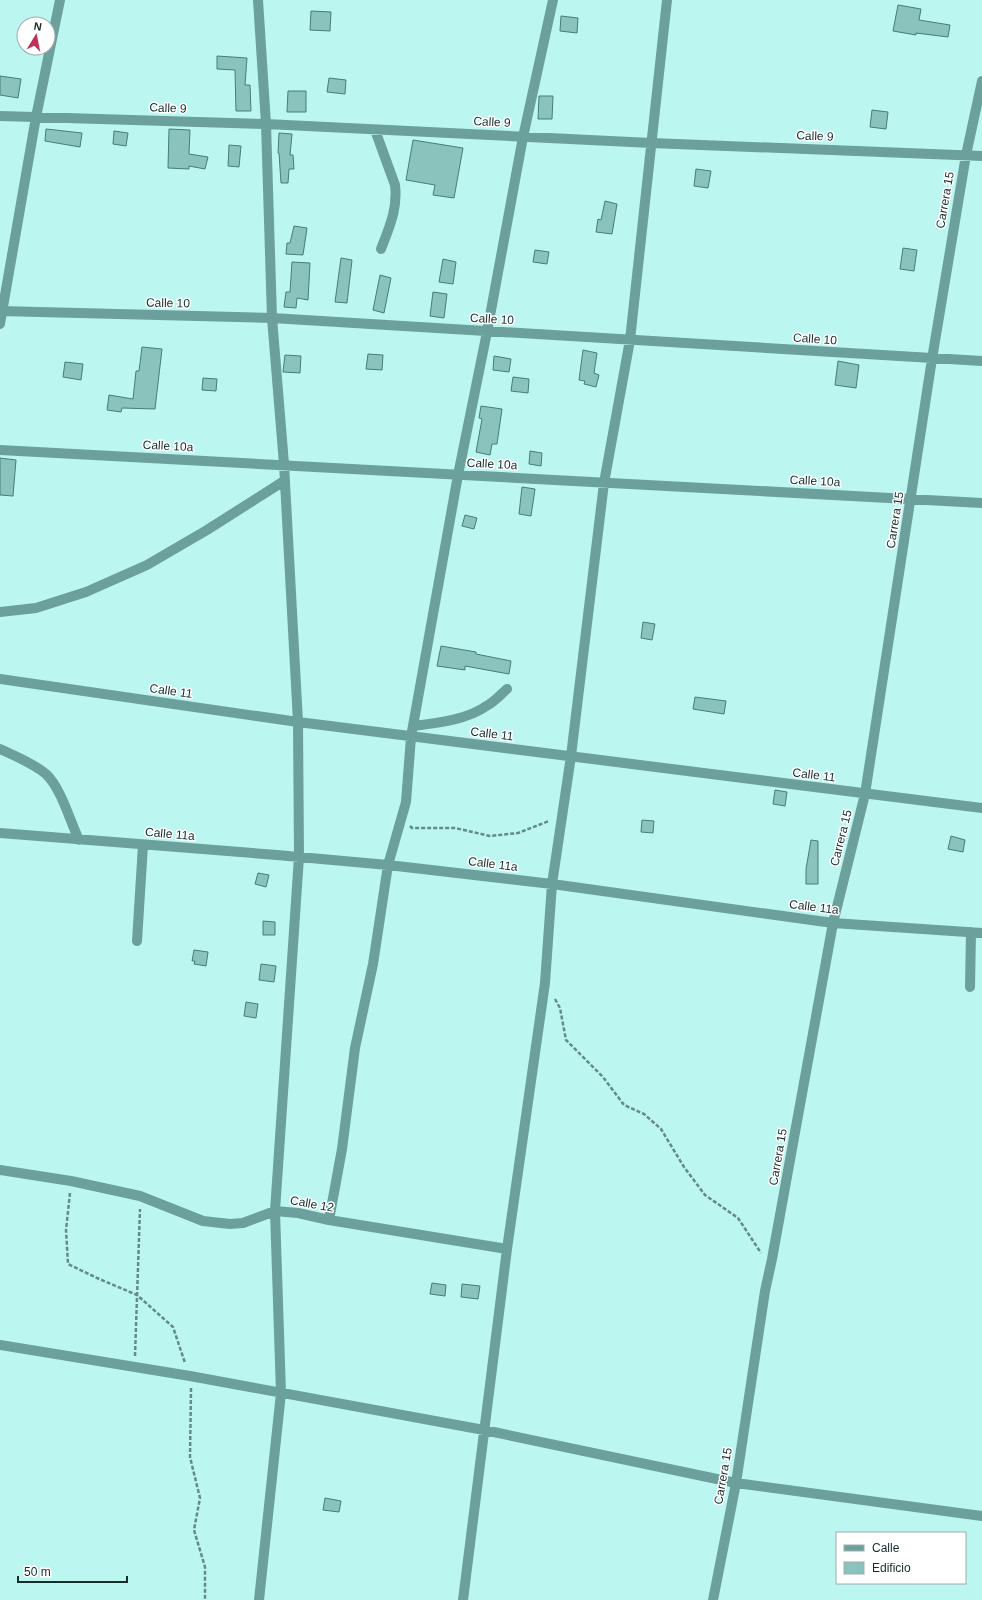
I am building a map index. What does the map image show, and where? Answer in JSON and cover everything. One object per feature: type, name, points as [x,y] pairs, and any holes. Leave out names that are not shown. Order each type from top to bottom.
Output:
[{"type":"street","points":[[0,324],[1,311],[36,117],[60,0]]},
{"type":"street","points":[[258,0],[266,124],[272,318],[284,464],[298,722],[299,857],[274,1211],[281,1393],[259,1600]]},
{"type":"street","points":[[329,1220],[342,1149],[355,1048],[373,964],[388,865],[406,802],[411,737],[458,476],[487,332],[523,137],[553,0]]},
{"type":"street","points":[[463,1600],[507,1249],[545,983],[552,884],[571,756],[604,483],[630,340],[667,0]]},
{"type":"street","name":"Carrera 15","points":[[713,1600],[736,1483],[765,1291],[833,923],[865,794],[932,359],[966,155],[982,81]]},
{"type":"street","name":"Calle 9","points":[[0,116],[266,124],[651,143],[982,156]]},
{"type":"street","points":[[375,130],[395,185],[396,194],[396,208],[381,249]]},
{"type":"street","name":"Calle 10","points":[[1,311],[272,318],[982,361]]},
{"type":"street","name":"Calle 10a","points":[[0,450],[284,464],[458,476],[982,503]]},
{"type":"street","points":[[0,612],[36,608],[86,592],[147,565],[207,530],[284,481]]},
{"type":"street","name":"Calle 11","points":[[0,680],[411,737],[982,808]]},
{"type":"street","points":[[413,726],[432,724],[459,718],[475,712],[489,705],[507,689]]},
{"type":"street","points":[[0,748],[34,766],[46,775],[60,796],[79,840]]},
{"type":"street","name":"Calle 11a","points":[[0,833],[388,865],[552,884],[833,923],[982,933]]},
{"type":"street","points":[[137,941],[143,845]]},
{"type":"street","points":[[970,987],[971,932]]},
{"type":"street","name":"Calle 12","points":[[0,1170],[71,1181],[140,1196],[203,1221],[230,1224],[243,1223],[274,1211],[298,1213],[329,1220],[507,1249]]},
{"type":"street","points":[[0,1345],[134,1367],[484,1430],[736,1483],[982,1516]]},
{"type":"path","points":[[401,821],[412,828],[455,828],[490,836],[518,833],[536,827],[562,815]]},
{"type":"path","points":[[545,983],[560,1008],[566,1040],[603,1077],[624,1105],[644,1114],[661,1129],[684,1167],[705,1195],[738,1218],[762,1254],[772,1258]]},
{"type":"path","points":[[134,1367],[140,1196]]},
{"type":"building","points":[[898,5],[921,9],[919,20],[950,25],[948,37],[916,33],[916,35],[893,31]]},
{"type":"building","points":[[311,11],[331,12],[330,31],[310,30]]},
{"type":"building","points":[[561,16],[578,18],[577,33],[560,31]]},
{"type":"building","points":[[217,56],[247,58],[245,85],[250,85],[251,111],[236,111],[235,70],[217,69]]},
{"type":"building","points":[[0,76],[21,79],[18,98],[0,95]]},
{"type":"building","points":[[329,78],[346,80],[345,94],[327,92]]},
{"type":"building","points":[[288,91],[306,91],[306,112],[287,112]]},
{"type":"building","points":[[539,96],[553,96],[552,119],[538,119]]},
{"type":"building","points":[[872,110],[888,112],[886,129],[870,127]]},
{"type":"building","points":[[46,129],[82,133],[80,147],[45,141]]},
{"type":"building","points":[[169,129],[190,130],[189,154],[208,157],[205,169],[189,166],[189,169],[168,168]]},
{"type":"building","points":[[114,131],[128,133],[126,146],[113,144]]},
{"type":"building","points":[[279,133],[292,134],[290,155],[293,155],[294,169],[289,169],[288,183],[281,183],[278,153]]},
{"type":"building","points":[[413,140],[463,148],[454,198],[433,195],[435,185],[406,180]]},
{"type":"building","points":[[229,145],[241,146],[239,167],[228,166]]},
{"type":"building","points":[[696,169],[711,171],[708,188],[694,186]]},
{"type":"building","points":[[605,201],[617,204],[612,234],[596,232],[598,219],[601,220]]},
{"type":"building","points":[[294,226],[307,228],[303,255],[286,254],[287,243],[290,243]]},
{"type":"building","points":[[903,248],[917,250],[914,271],[900,269]]},
{"type":"building","points":[[535,250],[549,252],[547,264],[533,262]]},
{"type":"building","points":[[341,258],[352,260],[347,303],[335,302]]},
{"type":"building","points":[[443,259],[456,262],[453,284],[439,282]]},
{"type":"building","points":[[292,262],[310,263],[308,300],[297,298],[296,308],[284,307],[286,292],[290,292]]},
{"type":"building","points":[[380,275],[391,278],[384,313],[373,310]]},
{"type":"building","points":[[433,292],[447,294],[444,318],[430,316]]},
{"type":"building","points":[[142,347],[162,349],[155,409],[122,408],[121,412],[107,410],[109,395],[133,399],[136,371],[139,371]]},
{"type":"building","points":[[583,350],[597,353],[594,373],[599,375],[596,387],[584,384],[585,381],[579,380]]},
{"type":"building","points":[[368,354],[383,355],[382,370],[366,369]]},
{"type":"building","points":[[285,355],[301,356],[300,373],[283,372]]},
{"type":"building","points":[[494,356],[511,359],[509,372],[493,370]]},
{"type":"building","points":[[838,361],[859,365],[856,388],[835,385]]},
{"type":"building","points":[[65,362],[83,364],[81,380],[63,377]]},
{"type":"building","points":[[513,377],[529,379],[528,393],[511,391]]},
{"type":"building","points":[[203,378],[217,379],[216,391],[202,390]]},
{"type":"building","points":[[481,406],[502,409],[497,444],[492,444],[490,455],[476,452],[482,419],[479,418]]},
{"type":"building","points":[[530,451],[542,453],[541,466],[529,464]]},
{"type":"building","points":[[0,458],[16,460],[13,496],[0,495]]},
{"type":"building","points":[[522,487],[535,489],[531,516],[519,514]]},
{"type":"building","points":[[465,515],[477,518],[474,529],[462,526]]},
{"type":"building","points":[[643,622],[655,624],[652,640],[641,638]]},
{"type":"building","points":[[441,646],[476,652],[476,654],[511,661],[509,674],[465,666],[465,670],[437,666]]},
{"type":"building","points":[[695,697],[726,701],[724,714],[693,709]]},
{"type":"building","points":[[775,790],[787,792],[785,806],[773,804]]},
{"type":"building","points":[[642,820],[654,821],[653,833],[641,832]]},
{"type":"building","points":[[951,836],[965,840],[963,852],[948,849]]},
{"type":"building","points":[[811,840],[818,841],[818,884],[806,884],[806,869]]},
{"type":"building","points":[[258,873],[269,875],[266,887],[255,884]]},
{"type":"building","points":[[263,921],[275,922],[275,935],[263,935]]},
{"type":"building","points":[[194,950],[208,952],[206,966],[194,964],[195,961],[192,961]]},
{"type":"building","points":[[261,964],[276,966],[274,982],[259,980]]},
{"type":"building","points":[[246,1002],[258,1004],[256,1018],[244,1016]]},
{"type":"building","points":[[432,1283],[446,1285],[445,1296],[430,1294]]},
{"type":"building","points":[[462,1284],[480,1286],[478,1299],[461,1297]]},
{"type":"building","points":[[325,1498],[341,1501],[339,1512],[323,1510]]}]
